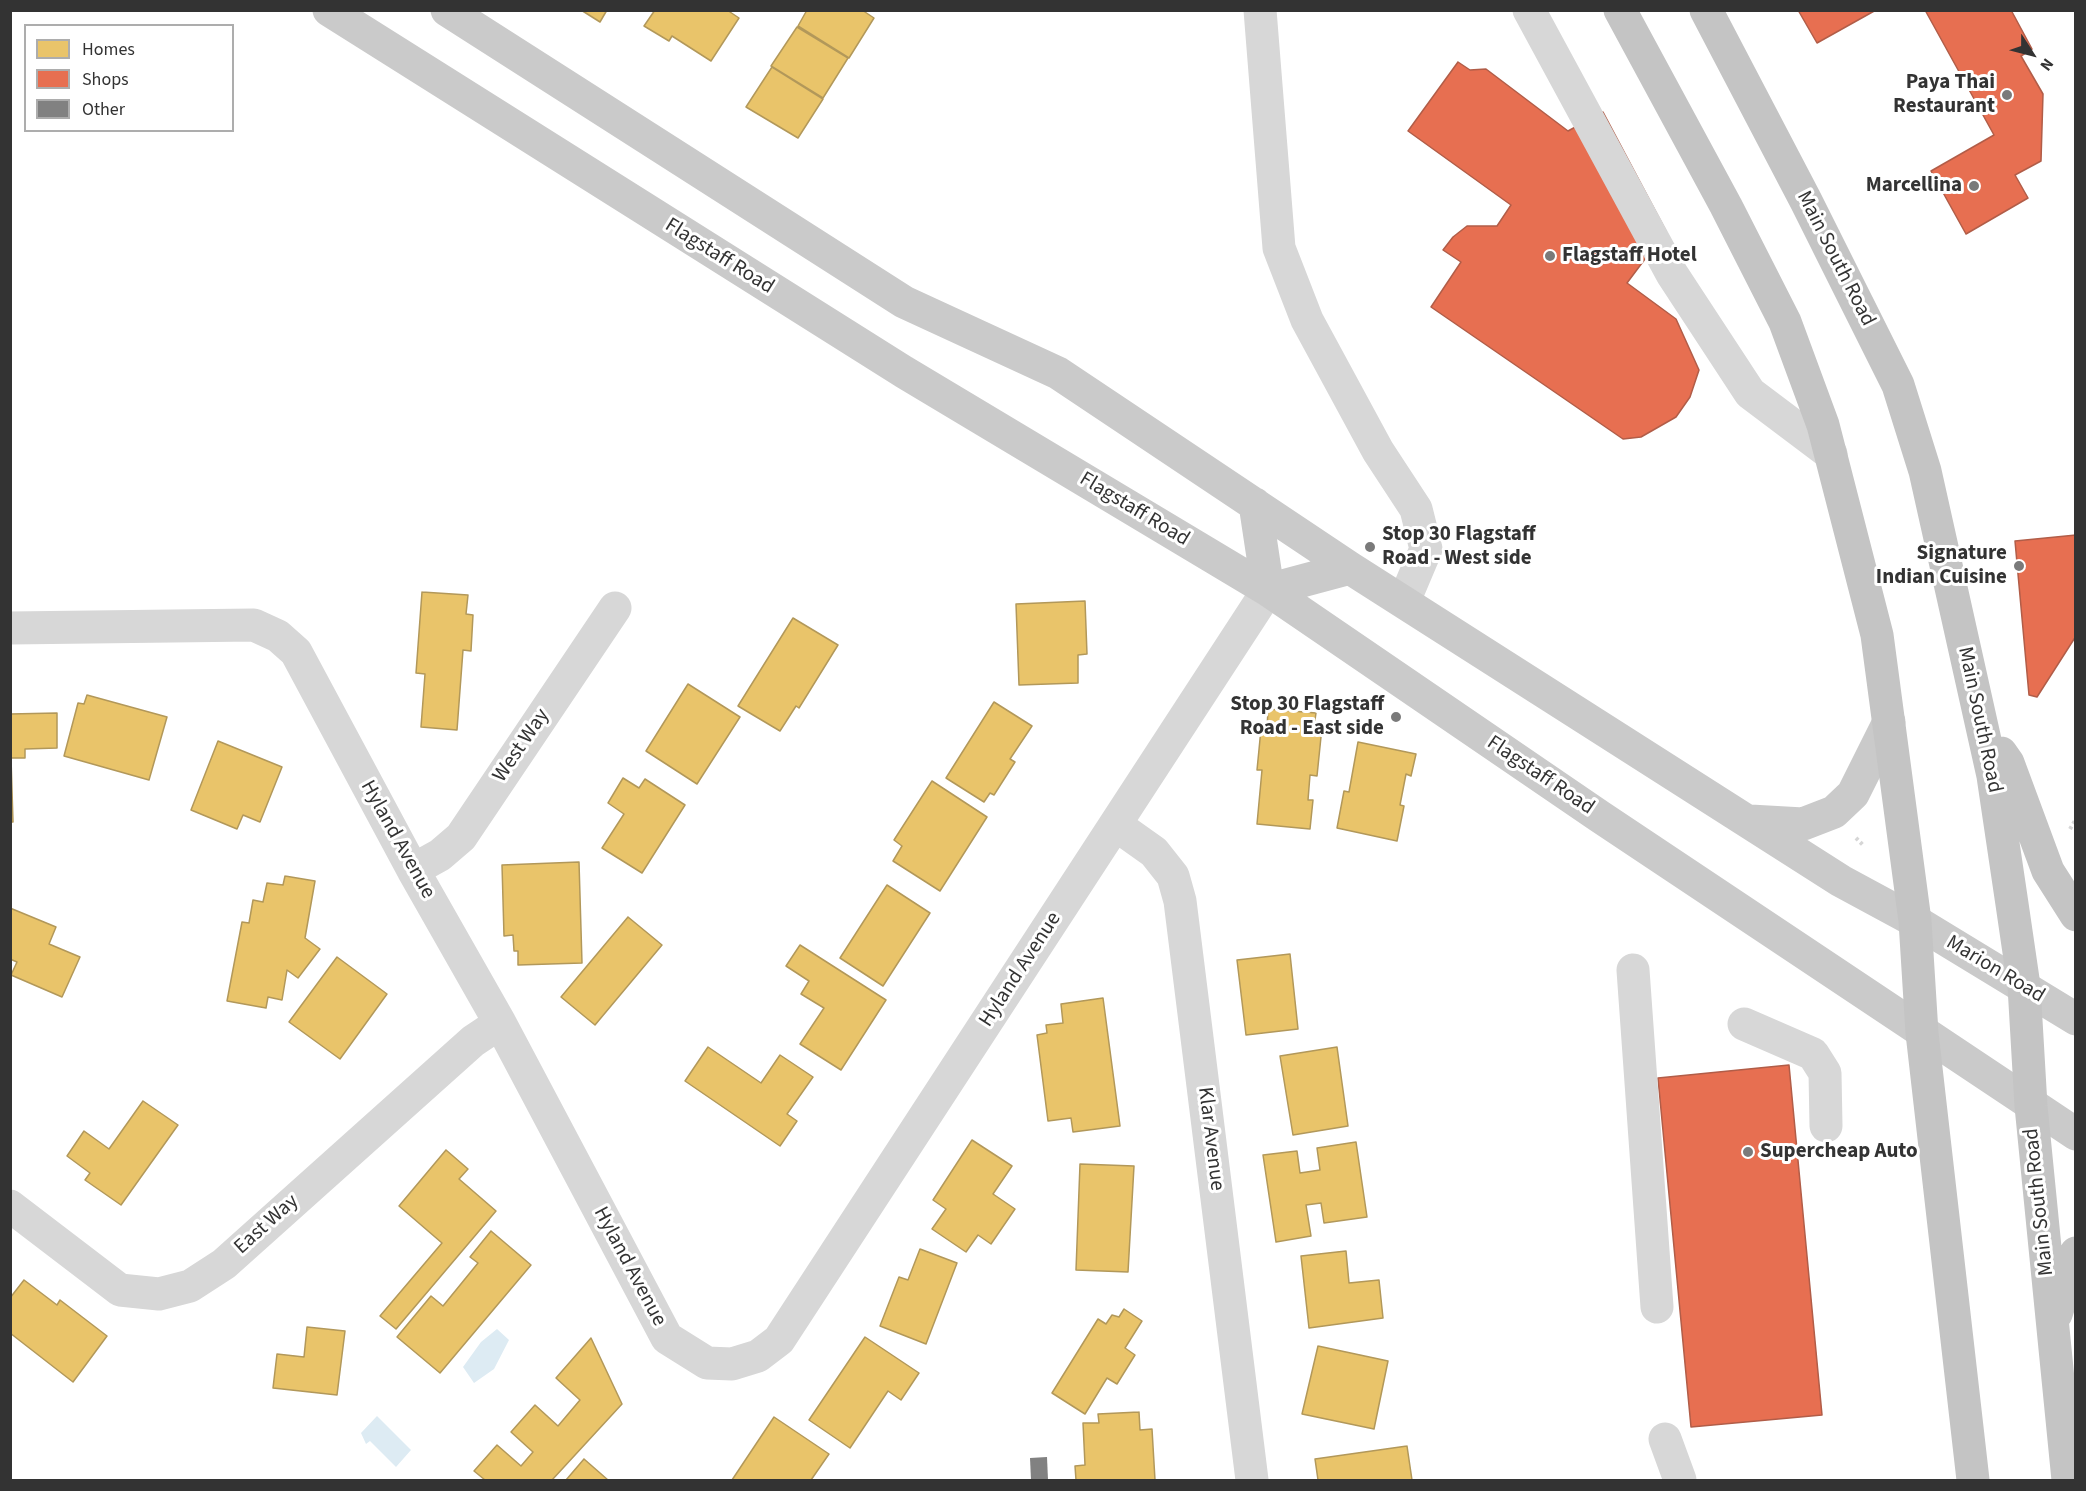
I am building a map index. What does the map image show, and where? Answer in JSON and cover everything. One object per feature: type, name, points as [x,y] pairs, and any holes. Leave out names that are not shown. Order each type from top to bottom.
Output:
[{"type":"highway","points":[[1620,10],[1726,206],[1785,322],[1831,454],[1877,635],[1915,921],[1922,1033],[1973,1480]]},
{"type":"highway","name":"Main South Road","points":[[1706,10],[1806,201],[1898,385],[1925,471],[1994,776],[2024,986],[2031,1106],[2068,1480]]},
{"type":"highway","points":[[1982,728],[2008,763],[2048,871],[2076,915]]},
{"type":"highway","points":[[2052,1329],[2076,1253]]},
{"type":"main road","name":"Flagstaff Road","points":[[329,10],[904,372],[1268,590],[2031,1106]]},
{"type":"main road","points":[[447,10],[904,302],[1058,373],[1350,568],[1404,600],[1841,881],[1915,921]]},
{"type":"main road","points":[[1255,504],[1268,590],[1350,568]]},
{"type":"main road","points":[[1748,821],[1803,824],[1834,812],[1853,794],[1889,722]]},
{"type":"main road","name":"Marion Road","points":[[1915,921],[2076,1019]]},
{"type":"main road","points":[[2031,1106],[2076,1134]]},
{"type":"street","points":[[1260,10],[1279,248],[1307,320],[1378,450],[1416,509],[1426,549],[1404,600]]},
{"type":"street","points":[[1528,10],[1672,274],[1750,393],[1831,454]]},
{"type":"street","name":"Hyland Avenue","points":[[10,628],[254,625],[278,636],[296,652],[413,870],[500,1023],[667,1338],[707,1363],[732,1364],[758,1356],[779,1340],[1268,590]]},
{"type":"street","name":"West Way","points":[[413,870],[440,855],[461,837],[615,608]]},
{"type":"street","name":"Klar Avenue","points":[[1116,825],[1154,852],[1173,876],[1180,901],[1252,1480]]},
{"type":"street","points":[[1633,970],[1657,1307]]},
{"type":"street","name":"East Way","points":[[10,1206],[120,1290],[159,1294],[190,1286],[224,1264],[473,1041],[500,1023]]},
{"type":"street","points":[[1744,1024],[1813,1054],[1825,1073],[1826,1126]]},
{"type":"street","points":[[1665,1439],[1680,1480]]},
{"type":"shaded area","points":[[497,1329],[509,1340],[494,1369],[474,1383],[463,1367],[481,1342]]},
{"type":"shaded area","points":[[377,1416],[411,1450],[396,1467],[370,1441],[366,1444],[361,1433]]},
{"type":"building: Homes","points":[[581,10],[607,10],[600,22]]},
{"type":"building: Homes","points":[[655,10],[727,10],[739,18],[711,61],[672,36],[669,41],[644,26]]},
{"type":"building: Homes","points":[[807,10],[862,10],[874,18],[849,58],[798,26]]},
{"type":"building: Homes","points":[[797,27],[848,58],[823,98],[771,66]]},
{"type":"building: Homes","points":[[772,67],[823,99],[798,138],[746,107]]},
{"type":"building: Homes","points":[[422,592],[468,595],[466,614],[473,615],[471,651],[463,650],[457,730],[421,727],[425,674],[416,673]]},
{"type":"building: Homes","points":[[1085,601],[1087,654],[1078,655],[1078,683],[1019,685],[1016,604]]},
{"type":"building: Homes","points":[[793,618],[838,645],[799,708],[796,706],[780,731],[738,706]]},
{"type":"building: Homes","points":[[688,684],[740,717],[697,784],[646,751]]},
{"type":"building: Homes","points":[[87,695],[167,717],[149,780],[64,756],[78,703],[84,704]]},
{"type":"building: Homes","points":[[994,702],[1032,726],[1010,759],[1015,762],[994,795],[990,793],[984,802],[946,778]]},
{"type":"building: Homes","points":[[1268,709],[1316,713],[1314,727],[1322,727],[1317,776],[1310,775],[1308,800],[1313,800],[1310,829],[1257,824],[1262,770],[1257,770],[1261,729],[1267,729]]},
{"type":"building: Homes","points":[[57,713],[57,748],[25,749],[25,758],[11,758],[13,822],[10,822],[10,714]]},
{"type":"building: Homes","points":[[218,741],[282,767],[260,822],[243,815],[237,829],[191,810]]},
{"type":"building: Homes","points":[[1358,742],[1416,754],[1411,776],[1406,774],[1400,805],[1404,806],[1397,841],[1337,828],[1344,791],[1349,792]]},
{"type":"building: Homes","points":[[623,778],[639,788],[645,779],[685,805],[642,873],[602,848],[624,814],[608,803]]},
{"type":"building: Homes","points":[[932,781],[987,817],[940,891],[893,861],[902,846],[894,840]]},
{"type":"building: Homes","points":[[579,862],[582,963],[518,965],[518,951],[514,951],[513,935],[504,936],[502,865]]},
{"type":"building: Homes","points":[[285,876],[315,881],[305,938],[320,949],[298,978],[287,970],[282,1000],[268,997],[266,1008],[227,1001],[242,922],[249,923],[253,900],[263,902],[267,883],[283,885]]},
{"type":"building: Homes","points":[[887,885],[930,913],[883,986],[840,958]]},
{"type":"building: Homes","points":[[10,908],[56,927],[49,944],[80,957],[62,997],[11,975],[17,962],[10,959]]},
{"type":"building: Homes","points":[[628,917],[662,945],[595,1025],[561,997]]},
{"type":"building: Homes","points":[[800,945],[886,1000],[841,1070],[800,1044],[824,1008],[801,994],[809,981],[786,966]]},
{"type":"building: Homes","points":[[1290,954],[1298,1029],[1246,1035],[1237,960]]},
{"type":"building: Homes","points":[[337,957],[387,994],[340,1059],[289,1022]]},
{"type":"building: Homes","points":[[1103,998],[1120,1126],[1073,1132],[1071,1118],[1048,1121],[1037,1035],[1047,1033],[1046,1025],[1063,1023],[1061,1004]]},
{"type":"building: Homes","points":[[708,1047],[761,1083],[780,1055],[813,1077],[787,1114],[797,1121],[780,1146],[685,1081]]},
{"type":"building: Homes","points":[[1337,1047],[1348,1126],[1293,1135],[1280,1056]]},
{"type":"building: Homes","points":[[143,1101],[178,1125],[121,1205],[85,1180],[90,1173],[67,1156],[84,1131],[109,1149]]},
{"type":"building: Homes","points":[[972,1140],[1012,1166],[993,1194],[1015,1209],[991,1244],[978,1235],[966,1252],[932,1229],[946,1209],[933,1200]]},
{"type":"building: Homes","points":[[1356,1142],[1367,1217],[1324,1223],[1321,1203],[1306,1205],[1311,1236],[1276,1242],[1263,1155],[1297,1151],[1300,1173],[1320,1170],[1317,1148]]},
{"type":"building: Homes","points":[[446,1150],[468,1169],[459,1179],[496,1211],[396,1329],[380,1316],[442,1243],[399,1206]]},
{"type":"building: Homes","points":[[1080,1164],[1134,1166],[1128,1272],[1076,1270]]},
{"type":"building: Homes","points":[[491,1231],[531,1265],[440,1373],[397,1337],[431,1296],[443,1306],[478,1263],[470,1257]]},
{"type":"building: Homes","points":[[920,1249],[957,1263],[926,1344],[880,1326],[899,1277],[908,1280]]},
{"type":"building: Homes","points":[[1346,1251],[1349,1283],[1379,1280],[1383,1318],[1309,1328],[1301,1256]]},
{"type":"building: Homes","points":[[24,1280],[57,1305],[60,1300],[107,1336],[73,1382],[10,1333],[10,1298]]},
{"type":"building: Homes","points":[[1124,1309],[1142,1321],[1125,1348],[1135,1355],[1117,1384],[1107,1378],[1085,1414],[1052,1393],[1098,1319],[1106,1324],[1112,1315],[1119,1317]]},
{"type":"building: Homes","points":[[307,1327],[345,1331],[337,1395],[273,1388],[277,1354],[304,1357]]},
{"type":"building: Homes","points":[[865,1337],[919,1373],[901,1400],[888,1391],[850,1448],[809,1420]]},
{"type":"building: Homes","points":[[591,1338],[622,1404],[552,1480],[485,1480],[474,1471],[497,1445],[521,1466],[533,1452],[511,1432],[535,1405],[558,1426],[580,1400],[556,1378]]},
{"type":"building: Homes","points":[[1318,1346],[1388,1361],[1374,1429],[1302,1414]]},
{"type":"building: Homes","points":[[1139,1412],[1140,1430],[1152,1429],[1155,1480],[1076,1480],[1075,1466],[1085,1465],[1083,1423],[1099,1423],[1098,1414]]},
{"type":"building: Homes","points":[[774,1417],[829,1454],[811,1480],[732,1480]]},
{"type":"building: Homes","points":[[1407,1446],[1412,1480],[1318,1480],[1315,1459]]},
{"type":"building: Homes","points":[[584,1459],[608,1480],[566,1480]]},
{"type":"building: Shops","points":[[1798,10],[1876,10],[1817,43]]},
{"type":"building: Shops","points":[[1925,10],[2011,10],[2032,49],[2021,56],[2043,94],[2041,161],[2015,175],[2028,198],[1966,234],[1931,171],[1994,135]]},
{"type":"building: Shops","name":"Flagstaff Hotel","points":[[1458,62],[1470,70],[1486,69],[1568,131],[1603,112],[1666,231],[1627,283],[1676,319],[1699,370],[1690,397],[1676,417],[1641,437],[1623,439],[1431,307],[1461,262],[1443,250],[1453,237],[1467,226],[1497,226],[1511,205],[1408,131]]},
{"type":"building: Shops","points":[[2076,535],[2076,636],[2037,697],[2029,695],[2015,541]]},
{"type":"building: Shops","points":[[1789,1065],[1822,1415],[1691,1427],[1658,1078]]},
{"type":"building: Other","points":[[1047,1457],[1048,1480],[1031,1480],[1030,1458]]},
{"type":"place","name":"Paya Thai Restaurant","points":[[2007,95]]},
{"type":"place","name":"Marcellina","points":[[1974,186]]},
{"type":"place","name":"Flagstaff Hotel","points":[[1550,256]]},
{"type":"place","name":"Stop 30 Flagstaff Road - West side","points":[[1370,547]]},
{"type":"place","name":"Signature Indian Cuisine","points":[[2019,566]]},
{"type":"place","name":"Stop 30 Flagstaff Road - East side","points":[[1396,717]]},
{"type":"place","name":"Supercheap Auto","points":[[1748,1152]]}]
